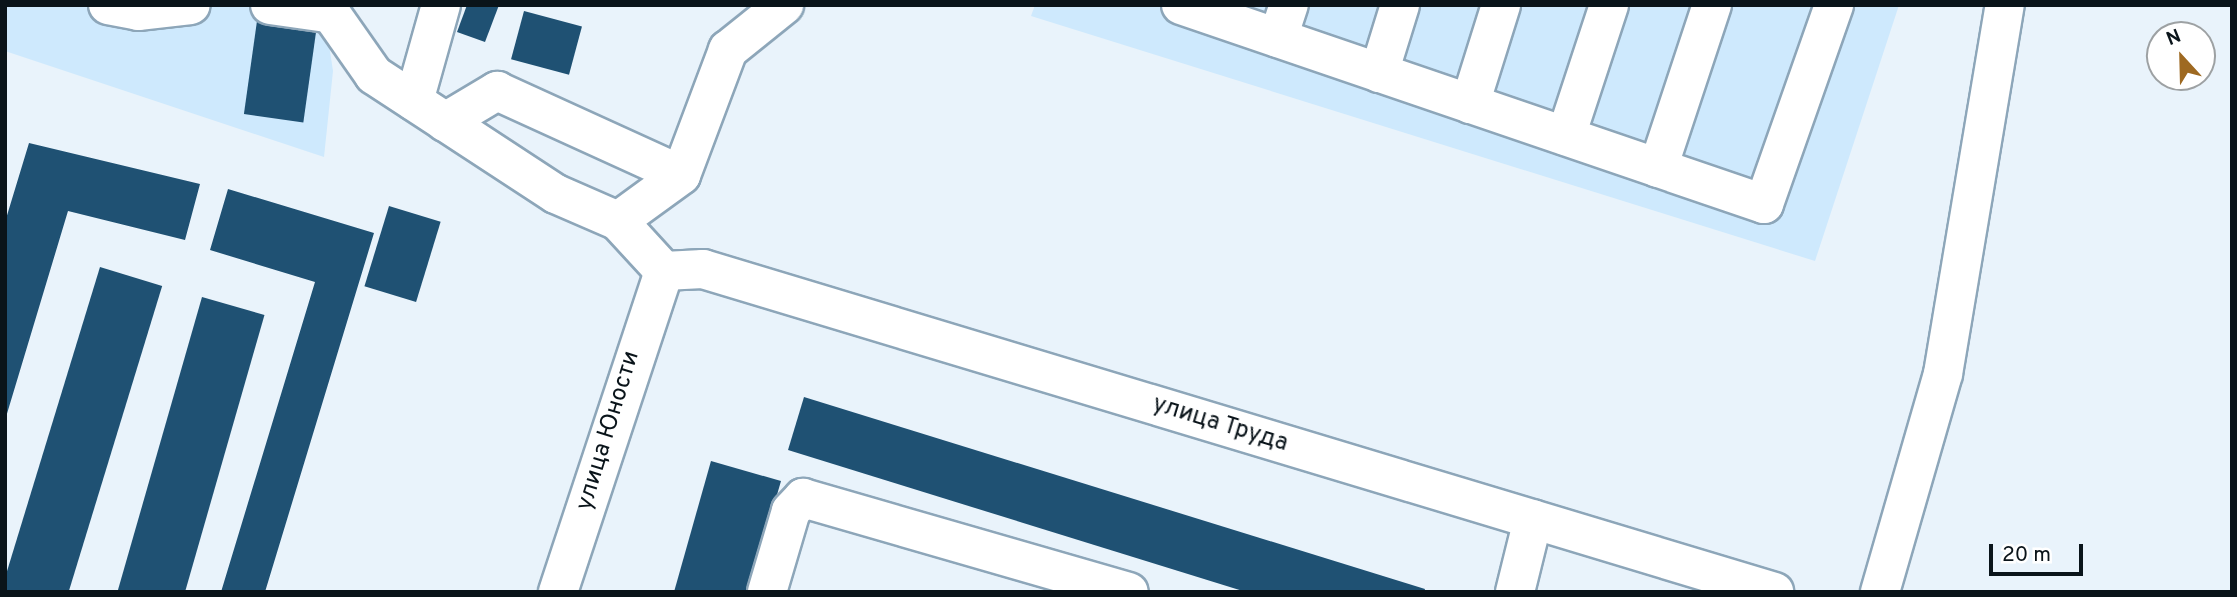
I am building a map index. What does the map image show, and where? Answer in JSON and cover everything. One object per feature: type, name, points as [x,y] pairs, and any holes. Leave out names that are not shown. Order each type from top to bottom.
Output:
[{"type":"street","points":[[108,5],[138,11],[191,5]]},
{"type":"street","points":[[270,5],[326,9],[373,75],[556,194],[618,221],[664,271]]},
{"type":"street","points":[[414,101],[442,5]]},
{"type":"street","points":[[1379,72],[1400,5]]},
{"type":"street","points":[[1470,104],[1501,5]]},
{"type":"street","points":[[1566,136],[1609,5]]},
{"type":"street","points":[[1658,168],[1712,5]]},
{"type":"street","points":[[1183,6],[1283,22],[1379,72],[1764,204],[1833,5]]},
{"type":"street","points":[[1880,592],[1943,374],[2005,5]]},
{"type":"street","points":[[618,221],[681,175],[727,50],[780,7]]},
{"type":"street","points":[[446,122],[497,91],[681,175]]},
{"type":"street","name":"улица Труда","points":[[664,271],[703,270],[1774,592]]},
{"type":"street","name":"улица Юности","points":[[558,592],[664,271]]},
{"type":"street","points":[[767,592],[791,511],[803,498],[1129,592]]},
{"type":"street","points":[[1515,592],[1533,519]]},
{"type":"shaded area","points":[[5,5],[323,5],[333,71],[324,157],[5,51]]},
{"type":"shaded area","points":[[1035,5],[1899,5],[1815,261],[1031,16]]},
{"type":"building","points":[[467,5],[499,5],[485,42],[457,32]]},
{"type":"building","points":[[524,11],[582,27],[569,75],[511,59]]},
{"type":"building","points":[[257,21],[316,29],[303,122],[244,114]]},
{"type":"building","points":[[29,143],[200,184],[185,240],[68,211],[6,417],[5,222]]},
{"type":"building","points":[[228,189],[374,233],[265,592],[221,592],[315,282],[210,250]]},
{"type":"building","points":[[389,206],[441,222],[416,302],[364,286]]},
{"type":"building","points":[[100,267],[162,286],[69,592],[5,592],[5,578]]},
{"type":"building","points":[[202,297],[264,315],[185,592],[117,592]]},
{"type":"building","points":[[804,397],[1425,589],[1424,592],[1246,592],[788,450]]},
{"type":"building","points":[[711,461],[781,481],[749,592],[674,592]]}]
